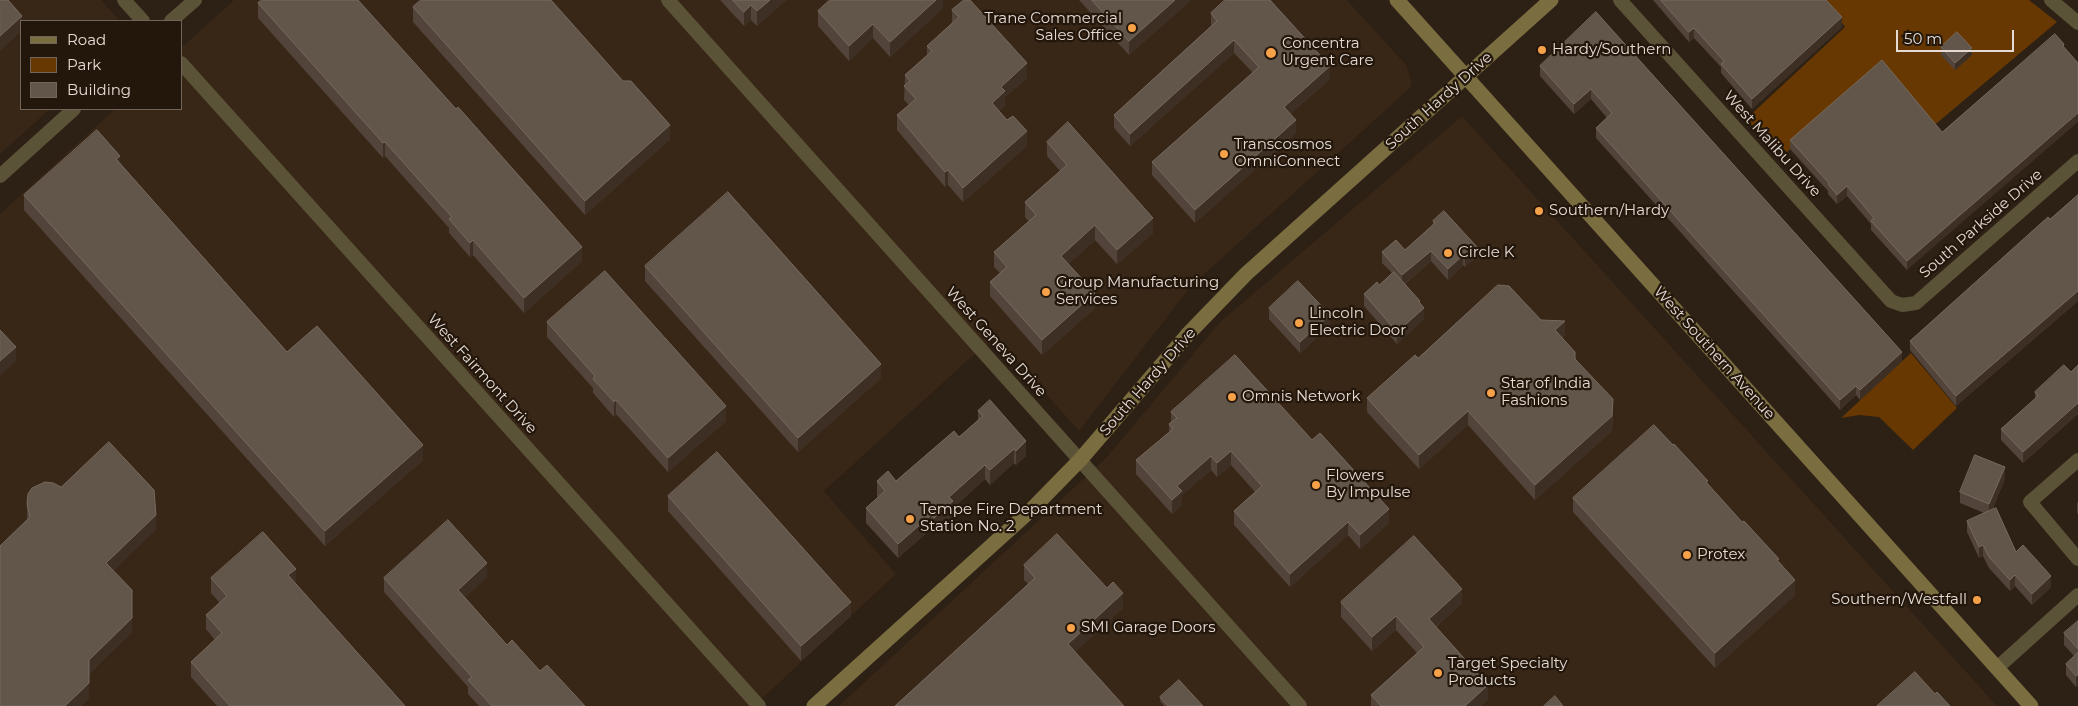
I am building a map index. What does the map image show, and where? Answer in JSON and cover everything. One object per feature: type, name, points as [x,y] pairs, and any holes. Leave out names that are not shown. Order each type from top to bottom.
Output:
[{"type":"street","points":[[124,0],[143,20]]},
{"type":"street","points":[[172,20],[195,0]]},
{"type":"street","name":"West Geneva Drive","points":[[668,0],[1300,706]]},
{"type":"street","name":"West Southern Avenue","points":[[1397,0],[2031,706]]},
{"type":"street","name":"South Hardy Drive","points":[[814,706],[1032,509],[1080,460],[1189,333],[1246,274],[1551,0]]},
{"type":"street","name":"West Malibu Drive","points":[[1620,0],[1891,301],[1902,305]]},
{"type":"street","points":[[2051,0],[2078,23]]},
{"type":"street","name":"West Fairmont Drive","points":[[182,64],[759,706]]},
{"type":"street","points":[[0,176],[73,110]]},
{"type":"street","name":"South Parkside Drive","points":[[1902,305],[1916,303],[2078,161]]},
{"type":"street","points":[[2078,460],[2030,502],[2078,559]]},
{"type":"street","points":[[1997,668],[2078,595]]},
{"type":"shaded area","points":[[0,0],[101,0],[119,20],[20,20],[20,110],[49,110],[0,154]]},
{"type":"shaded area","points":[[234,0],[1347,0],[1406,65],[1412,82],[1410,88],[1191,286],[1079,431],[997,338],[968,360],[824,491],[896,574],[754,706],[0,706],[0,214],[114,110],[182,110],[182,47]]},
{"type":"shaded area","points":[[1462,116],[1997,706],[839,706],[1107,457],[1220,322]]},
{"type":"green space","points":[[1825,0],[2029,0],[2057,22],[1931,128],[1885,67],[1787,152],[1745,120],[1845,27]]},
{"type":"green space","points":[[1911,353],[1957,408],[1913,450],[1879,417],[1859,415],[1841,418]]},
{"type":"building","points":[[0,0],[8,0],[22,16],[0,36]]},
{"type":"building","points":[[262,0],[358,0],[456,109],[458,107],[582,247],[524,298],[473,240],[470,243],[449,219],[452,217],[258,3]]},
{"type":"building","points":[[421,0],[551,0],[623,81],[631,81],[670,125],[585,201],[413,7]]},
{"type":"building","points":[[733,0],[770,0],[757,11],[751,5],[744,12]]},
{"type":"building","points":[[830,0],[936,0],[890,42],[873,24],[849,46],[818,11]]},
{"type":"building","points":[[964,0],[970,0],[1027,63],[1001,87],[1005,91],[992,103],[1007,120],[1013,116],[1027,131],[963,188],[948,170],[945,172],[897,115],[916,99],[904,86],[910,81],[905,75],[932,51],[927,46],[959,17],[952,10]]},
{"type":"building","points":[[1092,0],[1175,0],[1129,41]]},
{"type":"building","points":[[1225,0],[1270,0],[1330,66],[1284,107],[1296,120],[1195,210],[1152,162],[1259,67],[1234,40],[1130,134],[1114,115],[1217,21],[1211,13]]},
{"type":"building","points":[[1661,0],[1826,0],[1842,17],[1752,99],[1721,64],[1724,61],[1694,28],[1689,32]]},
{"type":"building","points":[[1596,12],[1902,352],[1860,390],[1856,386],[1840,400],[1596,128],[1612,113],[1591,89],[1574,104],[1540,66]]},
{"type":"building","points":[[1957,32],[1972,48],[1955,63],[1941,47]]},
{"type":"building","points":[[2055,34],[2078,63],[2078,113],[1907,261],[1871,221],[1874,218],[1847,186],[1837,195],[1829,183],[1790,140],[1882,60],[1942,132]]},
{"type":"building","points":[[1068,122],[1153,218],[1117,250],[1095,225],[1061,256],[1095,293],[1042,340],[990,282],[1007,267],[994,252],[1036,215],[1025,202],[1067,165],[1047,142]]},
{"type":"building","points":[[97,130],[120,156],[116,159],[287,352],[317,326],[423,445],[325,531],[24,195]]},
{"type":"building","points":[[728,192],[881,364],[798,438],[645,266]]},
{"type":"building","points":[[2078,195],[2078,291],[1956,396],[1910,341],[2048,217],[2050,219]]},
{"type":"building","points":[[1444,211],[1477,247],[1465,257],[1463,255],[1448,269],[1431,251],[1402,275],[1382,252],[1396,240],[1405,250],[1435,223],[1433,221]]},
{"type":"building","points":[[605,271],[726,406],[668,458],[616,400],[614,402],[593,379],[595,376],[547,322]]},
{"type":"building","points":[[1394,272],[1424,308],[1397,332],[1364,294],[1377,282],[1379,285]]},
{"type":"building","name":"Lincoln Electric Door","points":[[1298,281],[1330,315],[1300,342],[1269,308]]},
{"type":"building","name":"Star of India Fashions","points":[[1498,285],[1509,286],[1541,320],[1565,321],[1555,330],[1575,352],[1575,359],[1613,399],[1612,416],[1535,485],[1468,411],[1419,455],[1367,398],[1415,355],[1418,358]]},
{"type":"building","points":[[0,330],[16,347],[0,361]]},
{"type":"building","points":[[1235,355],[1312,440],[1320,433],[1389,509],[1360,535],[1348,522],[1290,574],[1234,511],[1262,486],[1231,451],[1217,463],[1211,456],[1177,486],[1182,491],[1172,500],[1136,460],[1173,429],[1169,424],[1177,418],[1171,412]]},
{"type":"building","points":[[2064,365],[2071,372],[2078,365],[2078,403],[2023,452],[2001,429],[2038,396],[2035,392]]},
{"type":"building","points":[[990,400],[1026,441],[1016,451],[1014,449],[990,470],[985,465],[949,497],[953,501],[934,518],[931,515],[898,544],[866,508],[885,491],[877,481],[888,471],[896,481],[954,431],[959,437],[983,416],[978,411]]},
{"type":"building","name":"Protex","points":[[1654,425],[1708,481],[1706,482],[1742,522],[1744,521],[1779,559],[1777,560],[1795,580],[1715,653],[1573,498]]},
{"type":"building","points":[[109,442],[154,490],[156,515],[106,563],[132,590],[132,618],[89,660],[89,683],[65,706],[0,706],[0,546],[30,517],[27,504],[28,494],[32,488],[45,482],[61,487]]},
{"type":"building","points":[[717,452],[851,602],[801,646],[668,496]]},
{"type":"building","points":[[1975,455],[2005,467],[1989,504],[1960,492]]},
{"type":"building","points":[[1996,508],[2016,552],[2023,545],[2051,576],[2032,594],[2015,575],[2010,580],[1989,557],[1983,545],[1979,547],[1967,521]]},
{"type":"building","points":[[448,520],[487,563],[458,590],[507,645],[512,640],[540,671],[547,665],[585,706],[492,706],[468,680],[472,677],[384,578]]},
{"type":"building","points":[[263,532],[296,569],[288,575],[405,706],[230,706],[191,662],[222,633],[206,615],[227,596],[211,578]]},
{"type":"building","name":"SMI Garage Doors","points":[[1057,534],[1107,588],[1113,582],[1123,593],[1068,644],[1124,706],[895,706],[1035,578],[1024,565]]},
{"type":"building","points":[[1414,536],[1462,589],[1429,619],[1488,685],[1465,706],[1381,706],[1371,695],[1424,647],[1396,616],[1372,637],[1341,602]]},
{"type":"building","points":[[2078,621],[2078,649],[2064,633]]},
{"type":"building","points":[[2078,653],[2078,675],[2076,676],[2066,664]]},
{"type":"building","points":[[1915,672],[1935,694],[1937,692],[1950,706],[1877,706]]},
{"type":"building","points":[[1179,680],[1203,706],[1168,706],[1160,697]]},
{"type":"building","points":[[1555,696],[1563,706],[1544,706]]},
{"type":"place","name":"Trane Commercial Sales Office","points":[[1132,28]]},
{"type":"place","name":"Hardy/Southern","points":[[1542,50]]},
{"type":"place","name":"Concentra Urgent Care","points":[[1271,53]]},
{"type":"place","name":"Transcosmos OmniConnect","points":[[1224,154]]},
{"type":"place","name":"Southern/Hardy","points":[[1539,211]]},
{"type":"place","name":"Circle K","points":[[1448,253]]},
{"type":"place","name":"Group Manufacturing Services","points":[[1046,292]]},
{"type":"place","name":"Lincoln Electric Door","points":[[1299,323]]},
{"type":"place","name":"Star of India Fashions","points":[[1491,393]]},
{"type":"place","name":"Omnis Network","points":[[1232,397]]},
{"type":"place","name":"Flowers By Impulse","points":[[1316,485]]},
{"type":"place","name":"Tempe Fire Department Station No. 2","points":[[910,519]]},
{"type":"place","name":"Protex","points":[[1687,555]]},
{"type":"place","name":"Southern/Westfall","points":[[1977,600]]},
{"type":"place","name":"SMI Garage Doors","points":[[1071,628]]},
{"type":"place","name":"Target Specialty Products","points":[[1438,673]]}]
